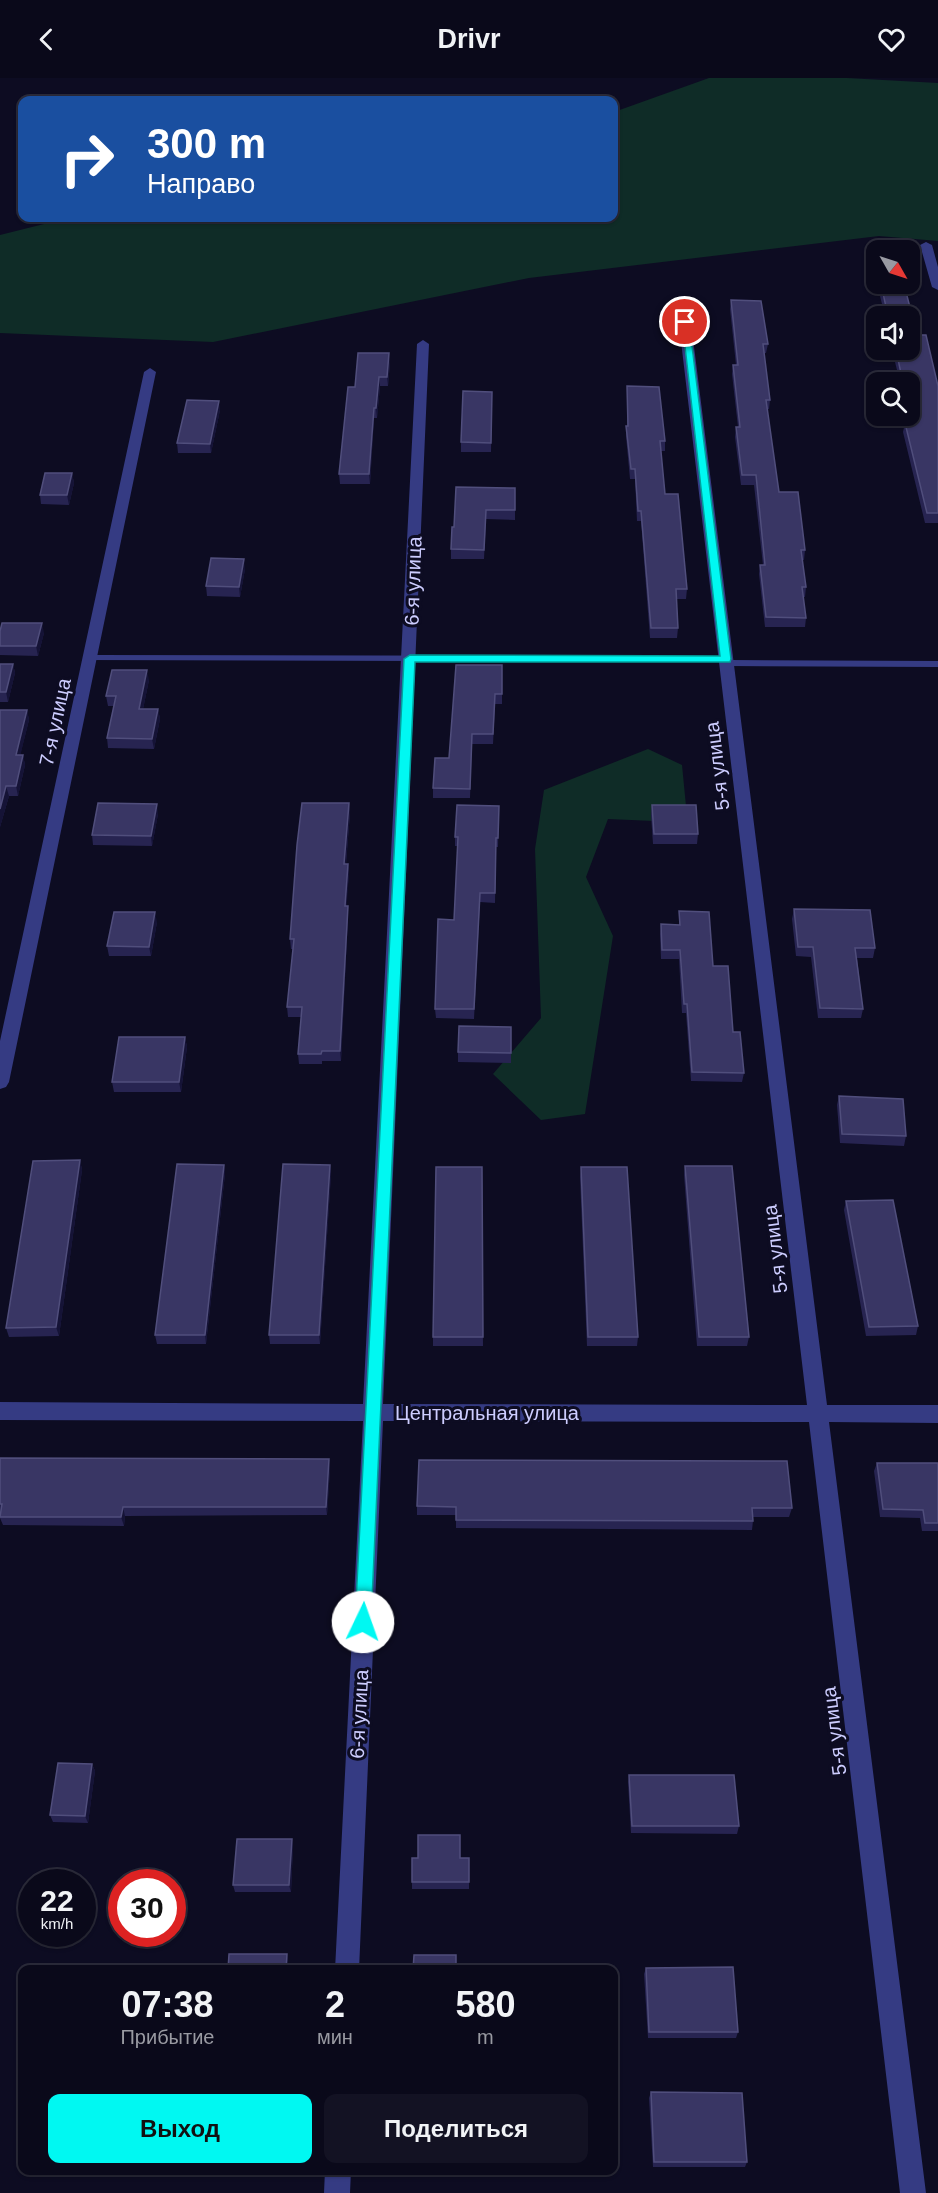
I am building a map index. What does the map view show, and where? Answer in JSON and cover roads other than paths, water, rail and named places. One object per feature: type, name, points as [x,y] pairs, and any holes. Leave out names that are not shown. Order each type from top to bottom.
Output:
[{"type":"street","points":[[926,245],[938,286]]},
{"type":"street","name":"5-я улица","points":[[682,299],[913,2193]]},
{"type":"street","name":"6-я улица","points":[[347,1965],[423,344]]},
{"type":"street","name":"7-я улица","points":[[0,1082],[150,372]]},
{"type":"street","name":"Центральная улица","points":[[0,1411],[938,1414]]},
{"type":"street","points":[[337,2193],[338,2175]]},
{"type":"lane","points":[[90,658],[938,663]]}]
